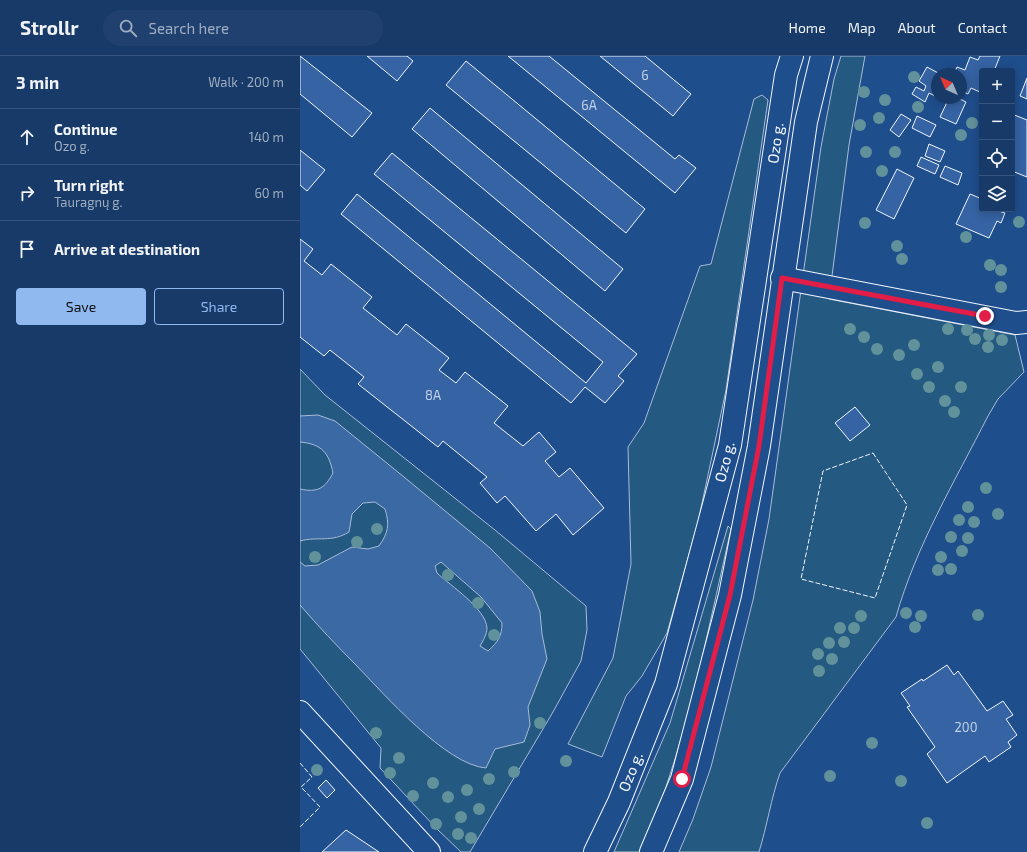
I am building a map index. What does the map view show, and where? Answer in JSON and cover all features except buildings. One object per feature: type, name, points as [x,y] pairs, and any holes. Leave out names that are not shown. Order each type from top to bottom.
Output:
[{"type":"main road","name":"Ozo g.","points":[[595,852],[619,802],[666,684],[730,445],[786,75],[792,56]]},
{"type":"main road","name":"Ozo g.","points":[[651,852],[682,779],[730,595],[759,446],[782,278],[806,122],[822,56]]},
{"type":"main road","points":[[782,278],[1016,323],[1027,322]]},
{"type":"main road","points":[[300,712],[428,852]]},
{"type":"shaded area","points":[[841,56],[865,56],[849,145],[829,299],[1015,335],[1024,372],[998,399],[988,416],[925,539],[904,591],[896,617],[780,773],[759,852],[679,852],[693,819],[711,767],[753,600],[769,519],[821,147],[834,79]]},
{"type":"shaded area","points":[[762,95],[768,100],[726,390],[698,522],[667,633],[642,676],[626,696],[602,757],[568,744],[613,658],[631,564],[628,447],[644,423],[700,266],[711,264],[754,99]]},
{"type":"shaded area","points":[[300,369],[325,395],[495,530],[586,606],[587,630],[581,661],[553,712],[470,852],[461,852],[437,829],[380,768],[381,748],[300,649]]},
{"type":"shaded area","points":[[318,415],[335,421],[490,548],[532,591],[540,612],[542,634],[547,659],[528,707],[530,725],[524,742],[495,749],[486,768],[470,764],[453,755],[416,726],[300,605],[300,562],[305,566],[318,565],[352,547],[368,549],[379,546],[386,533],[388,524],[385,509],[375,502],[363,503],[352,514],[349,532],[336,537],[300,541],[300,489],[316,490],[324,486],[333,473],[327,455],[319,447],[300,442],[300,416]],"holes":[[[441,562],[481,597],[502,623],[499,638],[488,651],[480,646],[486,635],[487,628],[481,613],[467,598],[437,573],[435,566]]]},
{"type":"shaded area","points":[[728,526],[731,529],[701,660],[685,726],[665,790],[641,852],[614,852],[670,723]]},
{"type":"fence","points":[[873,453],[907,505],[875,598],[801,579],[823,471],[873,453]]},
{"type":"fence","points":[[300,763],[312,777],[301,787],[320,807],[300,827]]},
{"type":"route","points":[[682,779],[730,595],[759,446],[782,278],[985,316]]}]
